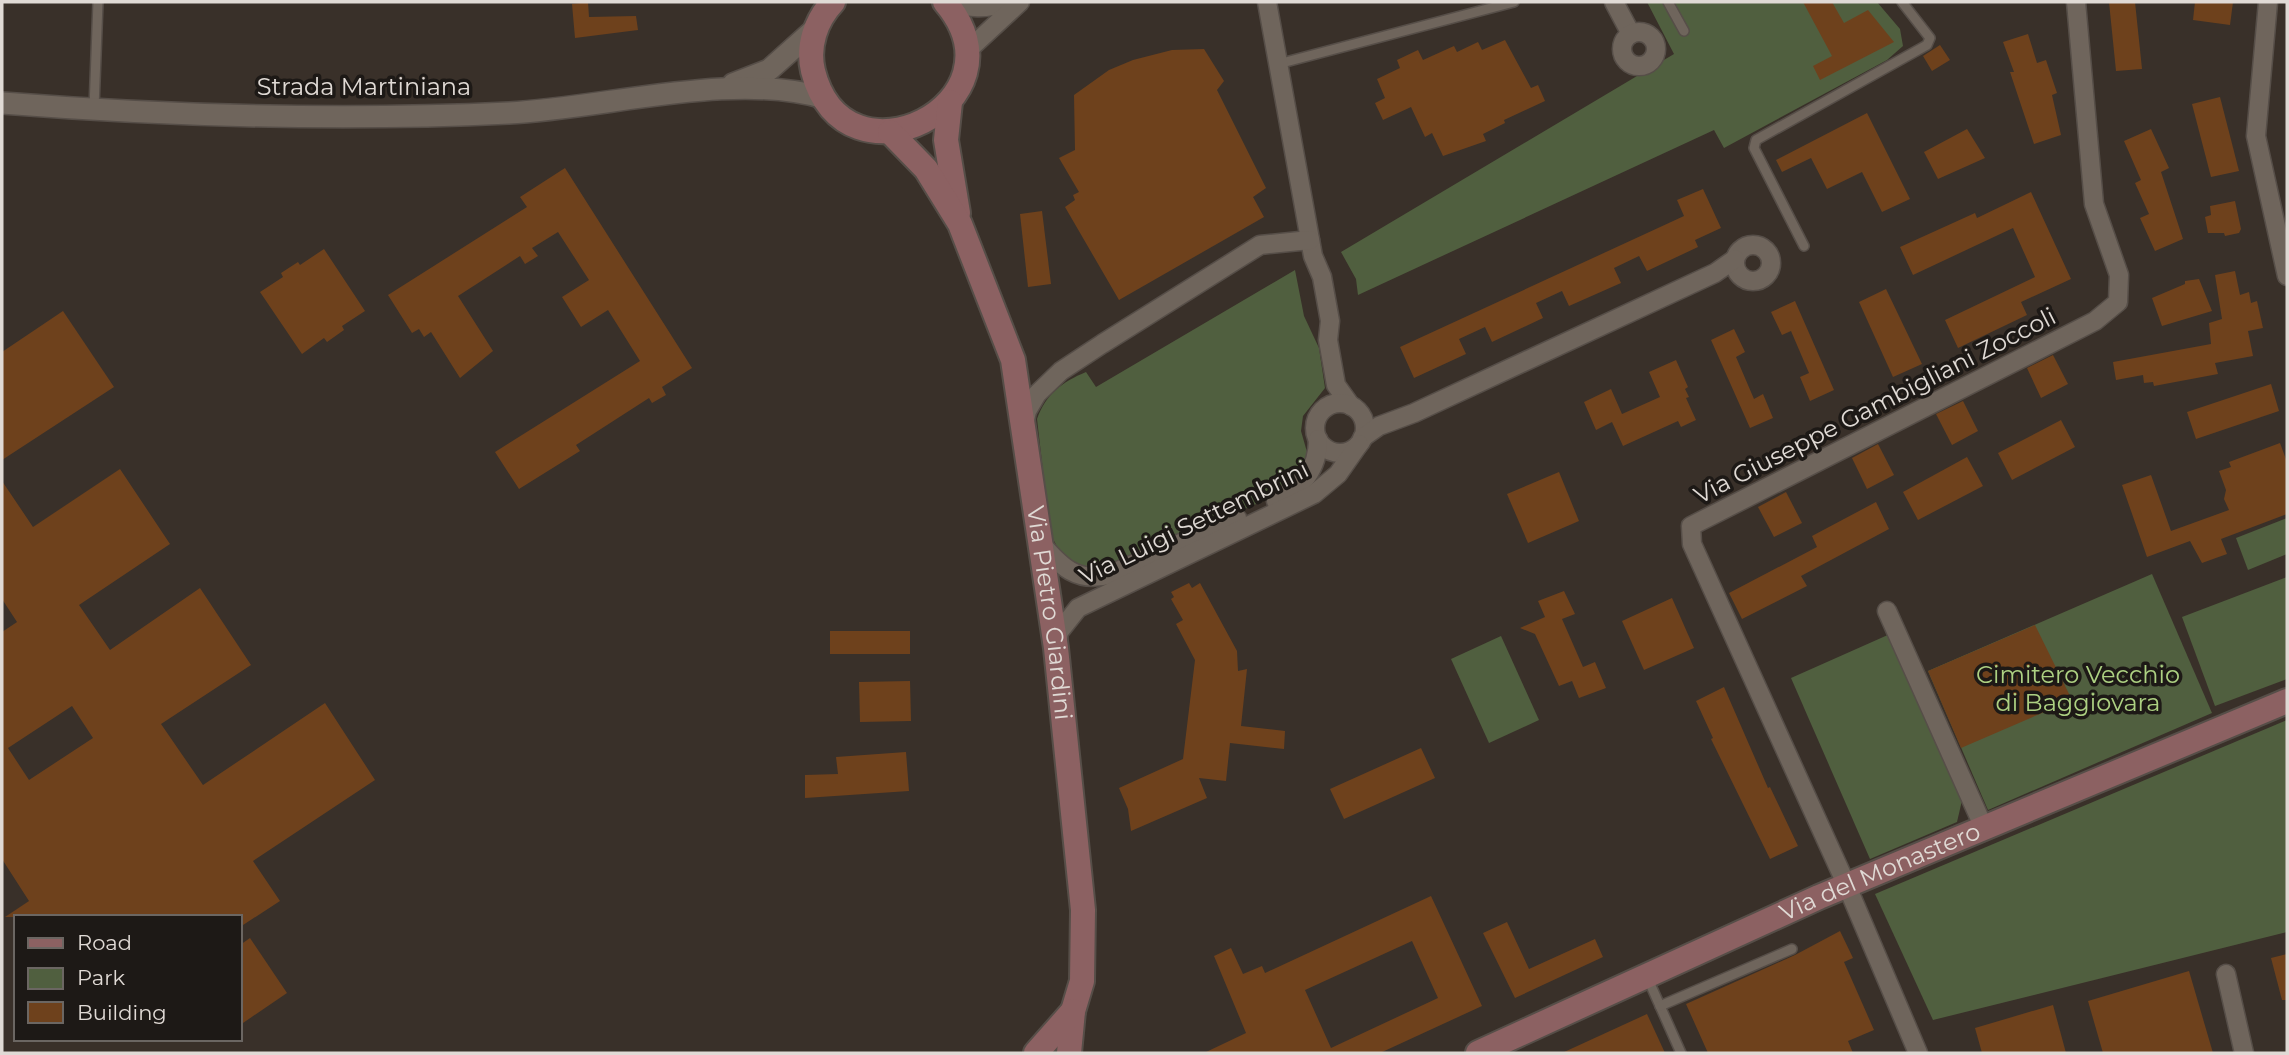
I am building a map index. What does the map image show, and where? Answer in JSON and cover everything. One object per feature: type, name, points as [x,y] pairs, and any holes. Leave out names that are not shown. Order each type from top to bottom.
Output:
[{"type":"main road","points":[[824,98],[812,64],[816,28],[833,2]]},
{"type":"main road","name":"Via Pietro Giardini","points":[[947,2],[959,23],[966,52],[963,76],[950,102],[946,140],[960,224]]},
{"type":"main road","name":"Via Pietro Giardini","points":[[824,98],[842,116],[853,122],[865,128],[890,132],[927,122],[950,102]]},
{"type":"main road","name":"Via Pietro Giardini","points":[[890,132],[926,169],[960,224],[1013,360],[1056,648],[1085,942],[1082,981],[1073,1011],[1069,1053]]},
{"type":"main road","name":"Via del Monastero","points":[[1478,1053],[1847,886],[2287,701]]},
{"type":"main road","name":"Via Pietro Giardini","points":[[1036,1053],[1073,1011]]},
{"type":"street","points":[[947,2],[971,9],[992,7],[1006,2]]},
{"type":"street","points":[[966,52],[1020,2]]},
{"type":"street","points":[[1267,2],[1311,248],[1322,277],[1328,310],[1328,340],[1336,385],[1364,423],[1360,441],[1345,452],[1329,450],[1318,439],[1317,419],[1336,385]]},
{"type":"street","points":[[1614,2],[1630,34]]},
{"type":"street","name":"Via Giuseppe Gambigliani Zoccoli","points":[[1847,886],[1692,544],[1691,526],[2095,321],[2118,302],[2119,275],[2094,204],[2076,2]]},
{"type":"street","points":[[2268,2],[2256,136],[2287,276]]},
{"type":"street","name":"Strada Martiniana","points":[[725,88],[769,70],[816,28]]},
{"type":"street","name":"Strada Martiniana","points":[[2,103],[94,110],[449,116],[594,106],[725,88],[786,91],[824,98]]},
{"type":"street","points":[[1023,428],[1027,411],[1037,394],[1061,371],[1260,245],[1311,248]]},
{"type":"street","name":"Via Luigi Settembrini","points":[[1056,648],[1059,632],[1078,608],[1314,494],[1338,474],[1360,441],[1395,419],[1414,413],[1715,273],[1737,267]]},
{"type":"street","points":[[1325,408],[1338,403],[1395,419]]},
{"type":"street","name":"Via Luigi Settembrini","points":[[1040,542],[1073,574],[1090,579],[1111,574],[1287,495],[1312,471],[1317,457],[1318,439]]},
{"type":"street","points":[[1887,611],[1984,828]]},
{"type":"street","points":[[1847,886],[1918,1053]]},
{"type":"street","points":[[2225,974],[2244,1053]]},
{"type":"lane","points":[[94,110],[98,2]]},
{"type":"lane","points":[[1278,64],[1514,2]]},
{"type":"lane","points":[[1668,2],[1684,31]]},
{"type":"lane","points":[[1804,246],[1754,148],[1756,140],[1927,45],[1930,38],[1902,2]]},
{"type":"lane","points":[[1661,1006],[1792,949]]},
{"type":"lane","points":[[1648,977],[1681,1053]]},
{"type":"green space","points":[[1647,2],[1877,2],[1900,29],[1903,46],[1887,60],[1724,148],[1714,130],[1358,295],[1356,279],[1341,252],[1674,54]]},
{"type":"green space","points":[[1295,270],[1304,316],[1319,348],[1325,388],[1303,416],[1301,431],[1309,459],[1307,465],[1282,493],[1106,568],[1086,568],[1070,562],[1059,550],[1050,532],[1037,419],[1050,396],[1069,380],[1086,372],[1096,387]]},
{"type":"green space","points":[[2287,518],[2287,554],[2248,570],[2236,538]]},
{"type":"green space","name":"Cimitero Vecchio di Baggiovara","points":[[2152,574],[2212,713],[1988,810],[1928,671]]},
{"type":"green space","points":[[2287,577],[2287,679],[2215,706],[2182,617]]},
{"type":"green space","points":[[1890,634],[1963,796],[1957,822],[1870,859],[1791,678]]},
{"type":"green space","points":[[1501,636],[1539,720],[1489,743],[1451,659]]},
{"type":"green space","points":[[2287,720],[2287,932],[1933,1020],[1875,894]]},
{"type":"building","points":[[588,2],[589,17],[636,16],[638,30],[575,38],[572,4]]},
{"type":"building","points":[[1803,2],[1832,2],[1844,23],[1868,10],[1894,42],[1820,80],[1813,66],[1832,56]]},
{"type":"building","points":[[2109,2],[2135,2],[2142,69],[2116,71]]},
{"type":"building","points":[[2195,2],[2233,2],[2230,25],[2193,20]]},
{"type":"building","points":[[2028,34],[2037,63],[2046,60],[2057,93],[2052,95],[2061,135],[2034,144],[2003,42]]},
{"type":"building","points":[[1505,40],[1531,88],[1538,85],[1545,101],[1504,120],[1505,123],[1483,134],[1486,141],[1443,156],[1432,133],[1425,137],[1411,107],[1383,120],[1375,103],[1385,98],[1377,79],[1400,68],[1397,60],[1418,50],[1423,60],[1454,46],[1457,52],[1478,42],[1482,50]]},
{"type":"building","points":[[1940,45],[1950,60],[1932,71],[1923,56]]},
{"type":"building","points":[[1204,49],[1224,81],[1217,90],[1266,188],[1253,197],[1264,217],[1119,300],[1065,207],[1075,200],[1073,195],[1079,192],[1059,158],[1075,150],[1074,95],[1109,70],[1133,60],[1172,50]]},
{"type":"building","points":[[2220,97],[2239,171],[2211,177],[2192,104]]},
{"type":"building","points":[[1867,113],[1910,199],[1882,212],[1862,172],[1827,189],[1811,158],[1782,172],[1776,160]]},
{"type":"building","points":[[1967,129],[1985,158],[1938,179],[1924,152]]},
{"type":"building","points":[[2151,129],[2169,168],[2161,172],[2183,239],[2155,251],[2140,218],[2149,214],[2135,183],[2141,180],[2124,141]]},
{"type":"building","points":[[565,168],[692,368],[662,387],[666,395],[652,403],[649,398],[576,445],[580,451],[519,489],[495,452],[640,361],[608,310],[581,327],[562,297],[589,280],[558,232],[532,248],[538,256],[525,264],[520,256],[458,296],[493,351],[460,378],[431,332],[424,337],[419,329],[412,333],[388,295],[527,207],[520,197]]},
{"type":"building","points":[[1703,189],[1721,228],[1695,240],[1698,247],[1647,271],[1639,256],[1614,268],[1621,283],[1569,306],[1562,291],[1536,303],[1543,318],[1492,342],[1485,327],[1459,339],[1466,354],[1414,378],[1400,347],[1684,216],[1677,200]]},
{"type":"building","points":[[2031,192],[2071,279],[2021,302],[2027,315],[1958,348],[1945,320],[2035,277],[2013,228],[1913,275],[1900,247],[1975,213],[1977,218]]},
{"type":"building","points":[[2235,201],[2241,229],[2239,233],[2225,236],[2224,233],[2208,233],[2205,217],[2211,215],[2210,206]]},
{"type":"building","points":[[1042,211],[1051,284],[1028,287],[1020,214]]},
{"type":"building","points":[[324,249],[365,311],[342,326],[344,330],[327,342],[324,338],[302,354],[260,292],[283,277],[281,273],[298,262],[300,265]]},
{"type":"building","points":[[2235,271],[2240,295],[2249,292],[2251,303],[2257,301],[2263,328],[2248,331],[2253,356],[2215,363],[2218,374],[2154,386],[2153,382],[2144,383],[2143,375],[2116,380],[2113,362],[2211,344],[2209,323],[2222,319],[2215,275]]},
{"type":"building","points":[[2199,279],[2212,311],[2162,326],[2152,298],[2185,284],[2185,281]]},
{"type":"building","points":[[1886,289],[1922,364],[1893,377],[1859,302]]},
{"type":"building","points":[[1795,301],[1834,390],[1810,401],[1800,377],[1809,373],[1791,331],[1782,335],[1771,312]]},
{"type":"building","points":[[63,311],[114,387],[2,460],[2,352]]},
{"type":"building","points":[[1734,329],[1745,352],[1736,357],[1754,399],[1763,394],[1773,418],[1750,428],[1711,340]]},
{"type":"building","points":[[2053,355],[2068,384],[2041,398],[2027,368]]},
{"type":"building","points":[[1676,360],[1688,387],[1685,389],[1689,397],[1686,398],[1696,420],[1681,427],[1678,421],[1623,446],[1612,422],[1596,430],[1584,402],[1611,389],[1622,414],[1660,397],[1649,372]]},
{"type":"building","points":[[2271,384],[2279,411],[2196,439],[2187,412]]},
{"type":"building","points":[[1963,401],[1978,431],[1952,445],[1936,414]]},
{"type":"building","points":[[2061,420],[2075,447],[2012,480],[1998,453]]},
{"type":"building","points":[[2280,443],[2287,462],[2287,514],[2221,539],[2227,554],[2202,563],[2190,541],[2147,557],[2122,485],[2151,475],[2171,531],[2229,510],[2224,499],[2226,490],[2219,471],[2231,467],[2229,462]]},
{"type":"building","points":[[1878,444],[1894,475],[1867,489],[1852,458]]},
{"type":"building","points":[[1967,457],[1983,486],[1918,520],[1903,492]]},
{"type":"building","points":[[120,469],[170,544],[79,605],[110,650],[200,588],[251,665],[161,724],[203,785],[325,703],[375,780],[253,861],[280,901],[242,926],[242,915],[5,917],[29,901],[2,859],[2,632],[17,622],[2,599],[2,481],[33,527]],"holes":[[[72,706],[93,738],[29,780],[8,748]]]},
{"type":"building","points":[[1559,472],[1579,521],[1528,543],[1507,494]]},
{"type":"building","points":[[1786,492],[1802,523],[1774,537],[1758,507]]},
{"type":"building","points":[[1876,502],[1889,529],[1801,576],[1807,586],[1742,619],[1729,593],[1817,547],[1812,536]]},
{"type":"building","points":[[1189,583],[1192,588],[1200,583],[1237,651],[1238,671],[1247,669],[1241,726],[1285,731],[1284,749],[1230,743],[1226,781],[1199,778],[1207,798],[1131,831],[1128,809],[1119,788],[1183,759],[1195,660],[1176,624],[1183,620],[1171,599],[1174,597],[1171,592]]},
{"type":"building","points":[[1564,591],[1575,614],[1562,619],[1583,667],[1595,662],[1606,688],[1579,698],[1572,681],[1559,686],[1535,634],[1520,628],[1545,617],[1538,601]]},
{"type":"building","points":[[1672,598],[1694,648],[1644,670],[1622,621]]},
{"type":"building","points":[[2035,625],[2072,700],[1961,748],[1928,671]]},
{"type":"building","points":[[830,631],[910,631],[910,654],[830,654]]},
{"type":"building","points":[[910,681],[911,721],[860,722],[859,682]]},
{"type":"building","points":[[1724,687],[1768,788],[1770,787],[1798,846],[1770,859],[1711,739],[1713,738],[1696,701]]},
{"type":"building","points":[[1421,748],[1435,778],[1344,819],[1330,789]]},
{"type":"building","points":[[906,752],[909,791],[805,798],[805,775],[838,774],[836,757]]},
{"type":"building","points":[[1431,896],[1482,1006],[1380,1053],[1204,1053],[1246,1033],[1214,956],[1231,948],[1243,974],[1262,966],[1265,973]],"holes":[[[1412,941],[1438,998],[1331,1048],[1305,990]]]},
{"type":"building","points":[[1507,922],[1529,969],[1595,939],[1603,957],[1515,998],[1483,933]]},
{"type":"building","points":[[1840,931],[1853,958],[1844,962],[1874,1030],[1848,1041],[1853,1053],[1708,1053],[1686,1004],[1795,955]]},
{"type":"building","points":[[250,938],[287,993],[242,1024],[242,944]]},
{"type":"building","points":[[2287,954],[2287,1000],[2282,1000],[2271,958]]},
{"type":"building","points":[[2189,971],[2213,1053],[2103,1053],[2088,1001]]},
{"type":"building","points":[[2053,1005],[2066,1053],[1982,1053],[1975,1028]]},
{"type":"building","points":[[1647,1014],[1665,1053],[1562,1053]]}]
